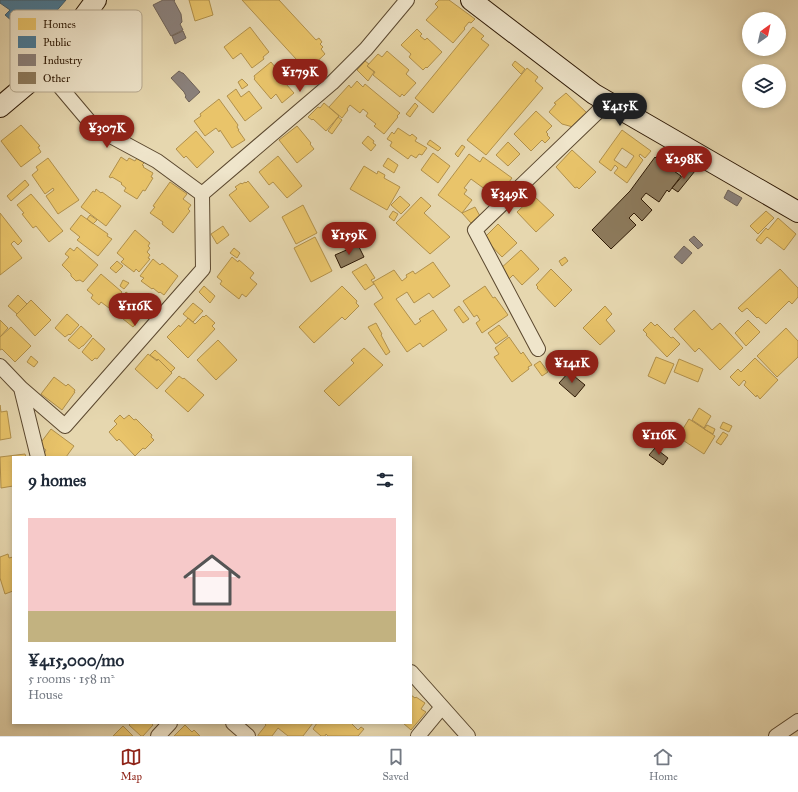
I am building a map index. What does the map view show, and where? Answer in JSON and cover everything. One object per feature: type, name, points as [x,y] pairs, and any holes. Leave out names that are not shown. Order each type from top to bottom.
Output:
[{"type":"street","points":[[89,10],[96,0]]},
{"type":"street","points":[[202,194],[332,83],[366,49],[407,0]]},
{"type":"street","points":[[471,0],[594,94],[798,212]]},
{"type":"street","points":[[0,107],[18,92]]},
{"type":"street","points":[[64,92],[94,127],[157,161],[202,194]]},
{"type":"street","points":[[538,349],[475,230],[608,102]]},
{"type":"street","points":[[0,366],[21,388],[65,426],[203,269],[202,194]]},
{"type":"street","points":[[21,388],[38,456]]},
{"type":"street","points":[[412,673],[468,736]]},
{"type":"street","points":[[418,736],[442,707]]},
{"type":"street","points":[[776,736],[798,721]]},
{"type":"street","points":[[158,736],[169,724]]},
{"type":"street","points":[[234,724],[248,736]]},
{"type":"building: Homes","points":[[189,0],[209,0],[213,15],[195,21]]},
{"type":"building: Homes","points":[[242,0],[279,0],[316,40],[319,38],[322,42],[320,44],[323,47],[321,49],[325,54],[307,71]]},
{"type":"building: Homes","points":[[439,0],[449,0],[475,19],[471,23],[469,22],[453,43],[426,20],[438,7],[435,4]]},
{"type":"building: Homes","points":[[250,27],[269,52],[263,57],[264,59],[252,68],[241,53],[233,59],[224,47]]},
{"type":"building: Homes","points":[[473,27],[484,36],[481,39],[489,45],[433,113],[415,98]]},
{"type":"building: Homes","points":[[417,29],[422,34],[420,36],[425,40],[427,38],[442,52],[427,68],[426,67],[423,70],[409,57],[411,54],[401,45]]},
{"type":"building: Homes","points":[[387,51],[409,70],[406,74],[416,83],[404,96],[402,94],[400,97],[373,75],[375,72],[367,66],[378,54],[382,57]]},
{"type":"building: Homes","points":[[365,61],[369,64],[367,66],[374,72],[368,81],[357,70]]},
{"type":"building: Homes","points":[[515,61],[525,69],[521,74],[512,65]]},
{"type":"building: Homes","points":[[271,62],[294,93],[282,103],[276,94],[271,99],[254,79],[254,76]]},
{"type":"building: Homes","points":[[527,68],[538,77],[535,81],[543,88],[486,155],[467,140]]},
{"type":"building: Homes","points":[[242,79],[248,85],[242,89],[238,82]]},
{"type":"building: Homes","points":[[357,81],[363,87],[365,84],[400,113],[384,134],[374,126],[376,124],[366,116],[368,113],[363,109],[360,113],[350,105],[342,118],[329,107],[349,85],[351,88]]},
{"type":"building: Homes","points":[[236,89],[241,97],[249,91],[262,108],[245,121],[227,96]]},
{"type":"building: Homes","points":[[566,93],[587,113],[573,127],[562,124],[549,112],[556,104],[554,103]]},
{"type":"building: Homes","points":[[219,99],[238,125],[238,130],[245,140],[232,148],[220,130],[219,132],[216,128],[205,136],[194,121],[201,116],[200,114]]},
{"type":"building: Homes","points":[[324,103],[339,116],[326,131],[313,119],[312,120],[308,117]]},
{"type":"building: Homes","points":[[415,103],[418,106],[410,117],[406,114]]},
{"type":"building: Homes","points":[[536,111],[552,126],[546,132],[550,138],[545,143],[542,140],[531,151],[514,134]]},
{"type":"building: Homes","points":[[338,117],[342,120],[332,134],[328,131]]},
{"type":"building: Homes","points":[[21,125],[40,146],[38,147],[41,152],[21,167],[1,141]]},
{"type":"building: Homes","points":[[297,126],[314,149],[297,163],[279,140]]},
{"type":"building: Homes","points":[[398,128],[410,136],[412,134],[417,138],[415,141],[427,148],[422,155],[419,154],[416,158],[411,155],[408,159],[390,146],[392,142],[387,139],[392,132],[394,134]]},
{"type":"building: Homes","points":[[622,130],[651,151],[645,158],[640,154],[639,156],[643,160],[627,183],[614,173],[618,168],[615,165],[611,171],[599,162]],"holes":[[[622,148],[634,156],[626,168],[614,160]]]},
{"type":"building: Homes","points":[[196,131],[214,152],[197,168],[186,156],[184,158],[176,149]]},
{"type":"building: Homes","points":[[368,136],[376,145],[371,151],[362,143]]},
{"type":"building: Homes","points":[[430,140],[441,148],[438,151],[427,144]]},
{"type":"building: Homes","points":[[508,142],[520,154],[508,166],[496,155]]},
{"type":"building: Homes","points":[[462,145],[465,147],[458,157],[455,154]]},
{"type":"building: Homes","points":[[572,150],[596,172],[579,189],[577,187],[575,188],[556,167]]},
{"type":"building: Homes","points":[[433,153],[450,166],[438,183],[421,170]]},
{"type":"building: Homes","points":[[469,154],[480,162],[483,157],[512,178],[497,198],[471,179],[464,188],[467,190],[464,194],[472,200],[462,213],[438,195]]},
{"type":"building: Homes","points":[[278,156],[302,186],[287,198],[273,182],[269,185],[259,172]]},
{"type":"building: Homes","points":[[121,157],[127,161],[129,158],[135,161],[137,158],[145,162],[142,165],[144,166],[143,167],[153,173],[151,177],[153,178],[145,191],[143,190],[137,199],[124,191],[126,188],[121,184],[122,183],[112,177],[109,177]]},
{"type":"building: Homes","points":[[48,158],[79,200],[58,214],[46,196],[54,190],[53,188],[45,194],[32,175],[38,170],[36,167]]},
{"type":"building: Homes","points":[[388,158],[398,165],[394,173],[383,166]]},
{"type":"building: Homes","points":[[364,166],[377,174],[378,171],[385,175],[384,178],[400,187],[387,210],[350,189]]},
{"type":"building: Homes","points":[[25,180],[29,185],[11,201],[7,196]]},
{"type":"building: Homes","points":[[248,181],[269,207],[250,222],[229,195],[237,189],[235,187]]},
{"type":"building: Homes","points":[[170,182],[187,194],[183,199],[191,205],[188,209],[190,211],[173,233],[162,224],[163,222],[150,213],[155,207],[153,206]]},
{"type":"building: Homes","points":[[96,189],[121,206],[106,226],[81,207]]},
{"type":"building: Homes","points":[[31,194],[63,231],[49,242],[36,226],[33,228],[17,205]]},
{"type":"building: Homes","points":[[400,196],[410,205],[401,214],[391,205]]},
{"type":"building: Homes","points":[[534,196],[554,215],[536,232],[517,212]]},
{"type":"building: Homes","points":[[421,197],[431,206],[424,213],[450,237],[430,254],[396,223]]},
{"type":"building: Homes","points":[[303,205],[317,233],[296,244],[282,217]]},
{"type":"building: Homes","points":[[475,207],[481,218],[471,223],[462,213]]},
{"type":"building: Homes","points":[[393,211],[398,214],[394,221],[389,217]]},
{"type":"building: Homes","points":[[766,211],[774,218],[758,234],[750,226]]},
{"type":"building: Homes","points":[[0,213],[22,241],[18,245],[14,241],[11,244],[22,258],[0,275]]},
{"type":"building: Homes","points":[[81,215],[108,234],[107,236],[112,239],[98,256],[77,240],[80,237],[70,229]]},
{"type":"building: Homes","points":[[90,215],[97,220],[93,224],[87,219]]},
{"type":"building: Homes","points":[[778,218],[796,234],[784,250],[767,237],[761,244],[756,240],[766,228],[768,230]]},
{"type":"building: Homes","points":[[498,224],[517,243],[502,257],[484,238]]},
{"type":"building: Homes","points":[[223,226],[229,235],[217,244],[211,234]]},
{"type":"building: Homes","points":[[135,230],[150,243],[148,246],[150,248],[147,252],[150,255],[148,258],[150,259],[139,272],[136,269],[134,272],[121,262],[124,259],[117,253]]},
{"type":"building: Homes","points":[[315,237],[332,271],[311,282],[294,248]]},
{"type":"building: Homes","points":[[77,247],[98,265],[83,282],[80,280],[76,281],[62,265],[69,257],[65,254],[70,248],[74,251]]},
{"type":"building: Homes","points":[[234,248],[240,253],[237,258],[230,253]]},
{"type":"building: Homes","points":[[521,250],[539,269],[522,285],[513,275],[509,279],[500,269]]},
{"type":"building: Homes","points":[[232,257],[238,262],[239,260],[254,273],[250,278],[257,284],[246,297],[242,294],[239,299],[220,284],[222,281],[217,277]]},
{"type":"building: Homes","points":[[565,257],[568,261],[562,266],[559,261]]},
{"type":"building: Homes","points":[[153,259],[160,265],[162,263],[178,276],[164,295],[141,281],[144,278],[140,276]]},
{"type":"building: Homes","points":[[117,261],[123,266],[116,273],[110,268]]},
{"type":"building: Homes","points":[[433,262],[450,286],[433,298],[429,293],[414,303],[407,292],[396,299],[415,325],[421,321],[419,319],[433,310],[447,330],[423,347],[420,343],[407,352],[374,304],[383,298],[373,282],[394,270],[402,281],[407,277],[406,275],[413,271],[415,274]]},
{"type":"building: Homes","points":[[366,264],[375,278],[371,280],[374,284],[365,290],[352,272]]},
{"type":"building: Homes","points":[[551,269],[572,290],[555,307],[537,288],[538,287],[536,285]]},
{"type":"building: Homes","points":[[780,269],[798,288],[798,297],[792,304],[789,301],[766,324],[758,317],[757,318],[747,308],[742,312],[738,308]]},
{"type":"building: Homes","points":[[101,274],[122,292],[109,308],[101,302],[99,305],[91,298],[93,295],[87,290]]},
{"type":"building: Homes","points":[[123,280],[129,283],[124,289],[120,286]]},
{"type":"building: Homes","points":[[204,286],[215,296],[210,303],[199,292]]},
{"type":"building: Homes","points":[[342,286],[357,301],[356,303],[359,306],[345,320],[342,317],[314,343],[299,327]]},
{"type":"building: Homes","points":[[485,286],[508,315],[482,333],[476,323],[480,320],[477,315],[474,317],[463,301]]},
{"type":"building: Homes","points":[[126,292],[148,309],[133,327],[112,310]]},
{"type":"building: Homes","points":[[18,295],[27,304],[17,314],[8,306]]},
{"type":"building: Homes","points":[[150,299],[160,305],[156,310],[147,304]]},
{"type":"building: Homes","points":[[31,300],[51,320],[35,336],[16,315]]},
{"type":"building: Homes","points":[[193,303],[203,311],[193,322],[183,314]]},
{"type":"building: Homes","points":[[459,306],[469,319],[463,323],[454,310]]},
{"type":"building: Homes","points":[[605,306],[612,314],[606,320],[615,331],[600,345],[583,328]]},
{"type":"building: Homes","points":[[694,310],[712,330],[720,323],[743,348],[720,370],[699,348],[695,352],[674,329]]},
{"type":"building: Homes","points":[[67,314],[79,325],[70,335],[69,334],[65,337],[55,328]]},
{"type":"building: Homes","points":[[206,315],[215,323],[212,326],[215,329],[188,358],[167,337],[179,325],[180,327],[188,318],[195,324]]},
{"type":"building: Homes","points":[[0,320],[8,328],[0,337]]},
{"type":"building: Homes","points":[[748,320],[760,332],[746,346],[735,333]]},
{"type":"building: Homes","points":[[651,322],[655,326],[657,324],[671,338],[673,337],[680,344],[667,357],[643,330]]},
{"type":"building: Homes","points":[[376,323],[390,352],[386,355],[368,327]]},
{"type":"building: Homes","points":[[499,325],[508,336],[496,344],[488,333]]},
{"type":"building: Homes","points":[[81,326],[92,336],[79,349],[68,340]]},
{"type":"building: Homes","points":[[11,327],[31,346],[15,362],[2,349],[0,350],[0,337]]},
{"type":"building: Homes","points":[[786,328],[798,341],[798,357],[777,377],[757,356]]},
{"type":"building: Homes","points":[[509,337],[521,354],[523,352],[532,365],[512,382],[494,357],[499,354],[495,348]]},
{"type":"building: Homes","points":[[93,338],[105,349],[97,359],[95,358],[92,361],[82,352]]},
{"type":"building: Homes","points":[[218,340],[237,360],[216,380],[197,360]]},
{"type":"building: Homes","points":[[364,348],[383,365],[339,406],[324,391],[354,363],[351,360]]},
{"type":"building: Homes","points":[[155,350],[175,368],[171,372],[158,359],[157,360],[150,355]]},
{"type":"building: Homes","points":[[148,354],[157,361],[158,359],[172,373],[157,389],[135,369]]},
{"type":"building: Homes","points":[[31,356],[38,362],[34,367],[27,362]]},
{"type":"building: Homes","points":[[656,357],[674,364],[665,384],[648,376]]},
{"type":"building: Homes","points":[[755,358],[778,380],[760,399],[744,385],[746,382],[744,380],[739,386],[730,377],[738,369],[741,372]]},
{"type":"building: Homes","points":[[679,359],[703,369],[698,382],[674,372]]},
{"type":"building: Homes","points":[[540,361],[548,372],[542,376],[534,365]]},
{"type":"building: Homes","points":[[179,376],[183,379],[184,378],[204,395],[188,412],[165,391]]},
{"type":"building: Homes","points":[[54,377],[66,386],[68,384],[75,390],[62,410],[41,394]]},
{"type":"building: Homes","points":[[0,405],[1,412],[7,411],[11,438],[0,440]]},
{"type":"building: Homes","points":[[699,408],[711,416],[704,428],[692,420]]},
{"type":"building: Homes","points":[[120,415],[124,419],[129,415],[134,420],[136,419],[152,435],[151,437],[154,440],[135,456],[119,439],[117,441],[109,432],[117,424],[114,421]]},
{"type":"building: Homes","points":[[689,419],[715,436],[704,454],[678,437]]},
{"type":"building: Homes","points":[[723,422],[732,426],[729,432],[720,428]]},
{"type":"building: Homes","points":[[707,425],[715,429],[713,434],[704,429]]},
{"type":"building: Homes","points":[[51,429],[74,446],[67,456],[43,456],[46,450],[39,445]]},
{"type":"building: Homes","points":[[723,432],[728,435],[721,445],[716,442]]},
{"type":"building: Homes","points":[[25,454],[26,456],[12,456],[12,486],[1,488],[0,457]]},
{"type":"building: Homes","points":[[8,554],[9,558],[12,557],[12,591],[5,594],[0,578],[0,557]]},
{"type":"building: Homes","points":[[412,696],[425,703],[421,709],[426,712],[411,730],[404,724],[412,724]]},
{"type":"building: Homes","points":[[265,724],[312,724],[303,736],[288,736],[278,728],[272,736],[258,736],[266,725]]},
{"type":"building: Homes","points":[[316,724],[352,724],[358,730],[361,727],[364,729],[358,736],[328,736],[326,734],[325,736],[321,736],[313,729]]},
{"type":"building: Homes","points":[[129,725],[153,725],[143,736],[141,736]]},
{"type":"building: Homes","points":[[185,725],[192,732],[194,730],[200,736],[174,736]]},
{"type":"building: Homes","points":[[123,726],[133,736],[113,736]]},
{"type":"building: Public","points":[[0,0],[66,0],[57,10],[10,10],[0,3]]},
{"type":"building: Public","points":[[10,10],[10,19],[5,15]]},
{"type":"building: Industry","points":[[163,0],[175,0],[174,1],[181,14],[182,22],[180,24],[183,30],[171,36],[153,5]]},
{"type":"building: Industry","points":[[183,31],[186,38],[175,44],[172,36]]},
{"type":"building: Industry","points":[[179,71],[183,73],[200,92],[189,102],[185,97],[184,92],[171,78]]},
{"type":"building: Industry","points":[[728,190],[742,198],[737,206],[724,198]]},
{"type":"building: Industry","points":[[694,236],[703,245],[698,249],[689,240]]},
{"type":"building: Industry","points":[[684,246],[692,253],[682,264],[674,257]]},
{"type":"building: Other","points":[[661,150],[666,154],[662,159],[664,160],[662,163],[666,166],[668,163],[673,167],[671,169],[681,176],[669,192],[667,190],[659,202],[646,193],[641,199],[652,210],[642,221],[634,213],[629,218],[636,225],[611,249],[592,230],[630,191]]},
{"type":"building: Other","points":[[690,167],[695,171],[678,192],[672,188]]},
{"type":"building: Other","points":[[358,245],[364,257],[341,268],[335,255]]},
{"type":"building: Other","points":[[569,372],[585,385],[575,397],[559,383]]},
{"type":"building: Other","points":[[655,448],[668,458],[663,465],[649,455]]}]
